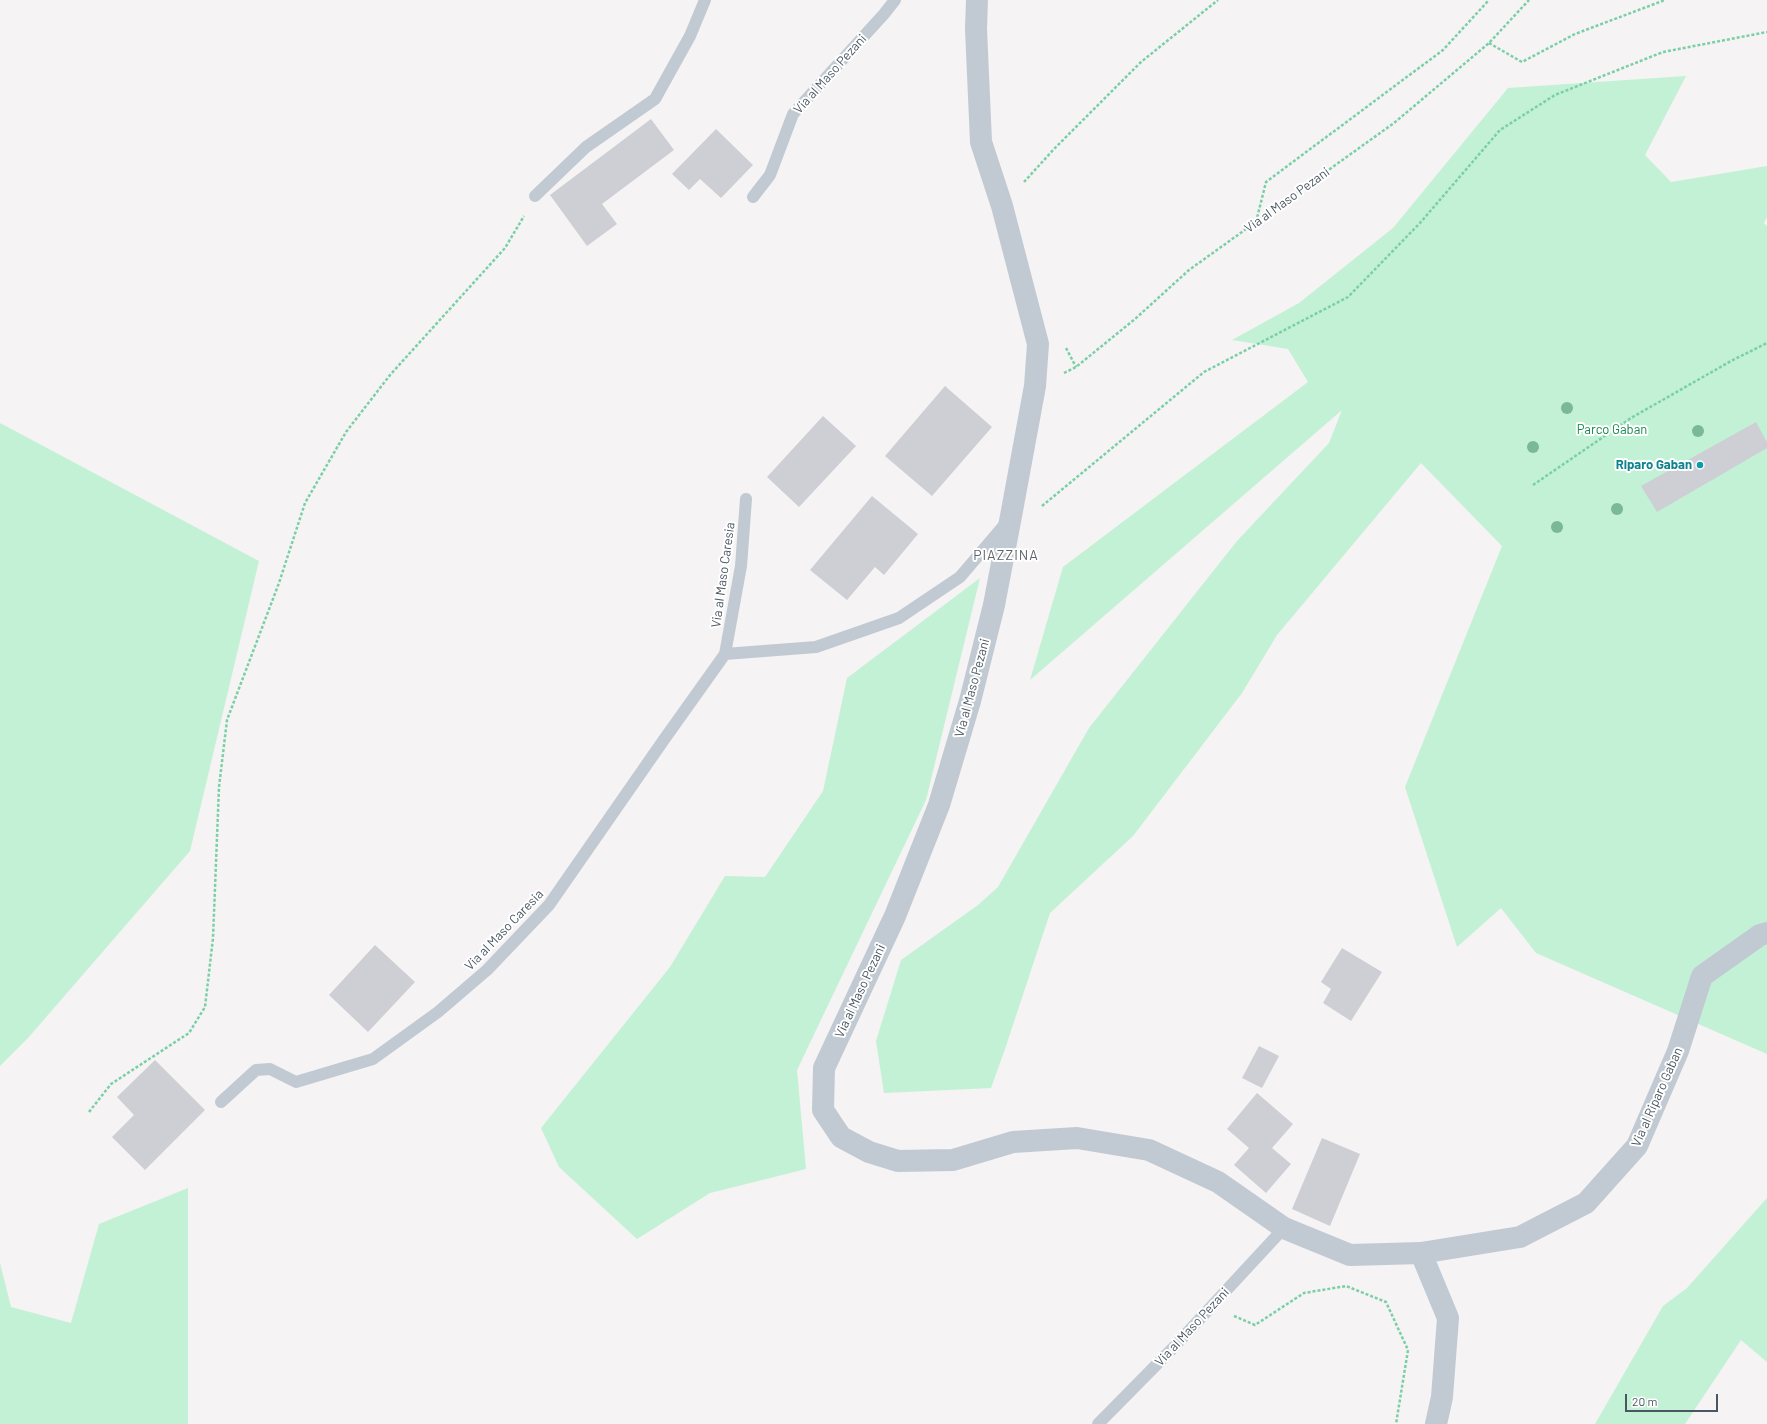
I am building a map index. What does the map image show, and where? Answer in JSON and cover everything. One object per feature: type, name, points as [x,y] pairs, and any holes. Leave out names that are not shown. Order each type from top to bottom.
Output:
[{"type":"street","name":"Via al Maso Pezani","points":[[977,0],[976,29],[981,142],[1002,206],[1038,344],[1035,386],[994,605],[972,693],[939,805],[894,916],[824,1068],[823,1110],[841,1137],[869,1152],[898,1161],[953,1160],[1013,1142],[1078,1138],[1149,1150],[1218,1182],[1284,1228],[1350,1256],[1421,1253]]},
{"type":"street","name":"Via al Riparo Gaban","points":[[1421,1253],[1520,1237],[1586,1203],[1637,1146],[1678,1051],[1702,976],[1760,935],[1767,932]]},
{"type":"street","points":[[1421,1253],[1448,1318],[1442,1397],[1436,1424]]},
{"type":"lane","points":[[535,196],[586,147],[655,99],[690,36],[705,0]]},
{"type":"lane","name":"Via al Maso Pezani","points":[[753,197],[770,175],[792,114],[884,14],[895,0]]},
{"type":"lane","name":"Via al Maso Caresia","points":[[221,1102],[256,1070],[270,1069],[296,1082],[373,1059],[438,1012],[487,970],[549,905],[725,654],[741,566],[746,499]]},
{"type":"lane","points":[[725,654],[816,647],[899,618],[960,576],[1009,526]]},
{"type":"lane","name":"Via al Maso Pezani","points":[[1098,1424],[1172,1349],[1284,1228]]},
{"type":"path","points":[[1002,206],[1054,149],[1141,62],[1218,0]]},
{"type":"path","points":[[1256,222],[1266,182],[1443,50],[1489,0]]},
{"type":"path","name":"Via al Maso Pezani","points":[[1035,386],[1076,367],[1135,320],[1189,270],[1394,123],[1489,43],[1529,0]]},
{"type":"path","points":[[1489,43],[1522,62],[1575,34],[1665,0]]},
{"type":"path","points":[[1009,526],[1204,372],[1348,297],[1420,223],[1500,130],[1555,96],[1663,52],[1767,32]]},
{"type":"path","points":[[89,1112],[112,1084],[189,1033],[205,1007],[213,938],[219,787],[227,720],[279,583],[305,503],[346,432],[390,375],[505,248],[535,196]]},
{"type":"path","points":[[1533,485],[1631,418],[1738,357],[1767,343]]},
{"type":"path","points":[[1211,1307],[1255,1325],[1304,1293],[1346,1286],[1386,1302],[1408,1350],[1396,1424]]},
{"type":"green space","name":"Parco Gaban","points":[[1686,76],[1645,155],[1671,182],[1767,166],[1767,217],[1764,223],[1767,226],[1767,1054],[1536,953],[1501,908],[1457,947],[1405,787],[1502,546],[1421,463],[1277,635],[1242,693],[1133,836],[1050,913],[991,1088],[884,1093],[876,1041],[901,960],[978,905],[998,887],[1089,728],[1237,541],[1329,443],[1342,410],[1030,680],[1063,567],[1308,382],[1288,349],[1232,340],[1299,303],[1393,228],[1508,88]]},
{"type":"green space","points":[[0,423],[259,561],[190,851],[28,1038],[0,1066]]},
{"type":"green space","points":[[980,578],[926,800],[797,1070],[806,1169],[710,1193],[637,1239],[559,1167],[541,1128],[670,967],[725,876],[765,877],[823,791],[847,678]]},
{"type":"green space","points":[[188,1188],[188,1424],[0,1424],[0,1263],[11,1307],[71,1323],[99,1224]]},
{"type":"green space","points":[[1767,1198],[1767,1362],[1741,1340],[1685,1424],[1595,1424],[1663,1306],[1687,1288]]},
{"type":"building","points":[[651,119],[674,150],[602,204],[617,224],[587,246],[550,195]]},
{"type":"building","points":[[716,129],[753,165],[721,198],[700,179],[689,190],[672,174]]},
{"type":"building","points":[[945,386],[992,427],[932,496],[885,456]]},
{"type":"building","points":[[823,416],[856,446],[799,507],[767,477]]},
{"type":"building","points":[[1756,422],[1767,442],[1767,448],[1657,512],[1641,486]]},
{"type":"building","points":[[872,496],[918,534],[884,575],[875,567],[847,600],[810,570]]},
{"type":"building","points":[[375,945],[415,982],[368,1032],[329,995]]},
{"type":"building","points":[[1342,948],[1382,972],[1351,1021],[1323,1003],[1331,989],[1321,982]]},
{"type":"building","points":[[1259,1046],[1279,1056],[1262,1088],[1242,1078]]},
{"type":"building","points":[[155,1060],[205,1110],[145,1170],[112,1137],[134,1115],[117,1097]]},
{"type":"building","points":[[1257,1093],[1293,1124],[1272,1148],[1291,1164],[1266,1193],[1234,1165],[1249,1148],[1227,1129]]},
{"type":"building","points":[[1322,1138],[1360,1154],[1330,1226],[1292,1209]]},
{"type":"place","name":"Riparo Gaban","points":[[1700,465]]},
{"type":"district","name":"PIAZZINA","points":[[1006,555]]}]
